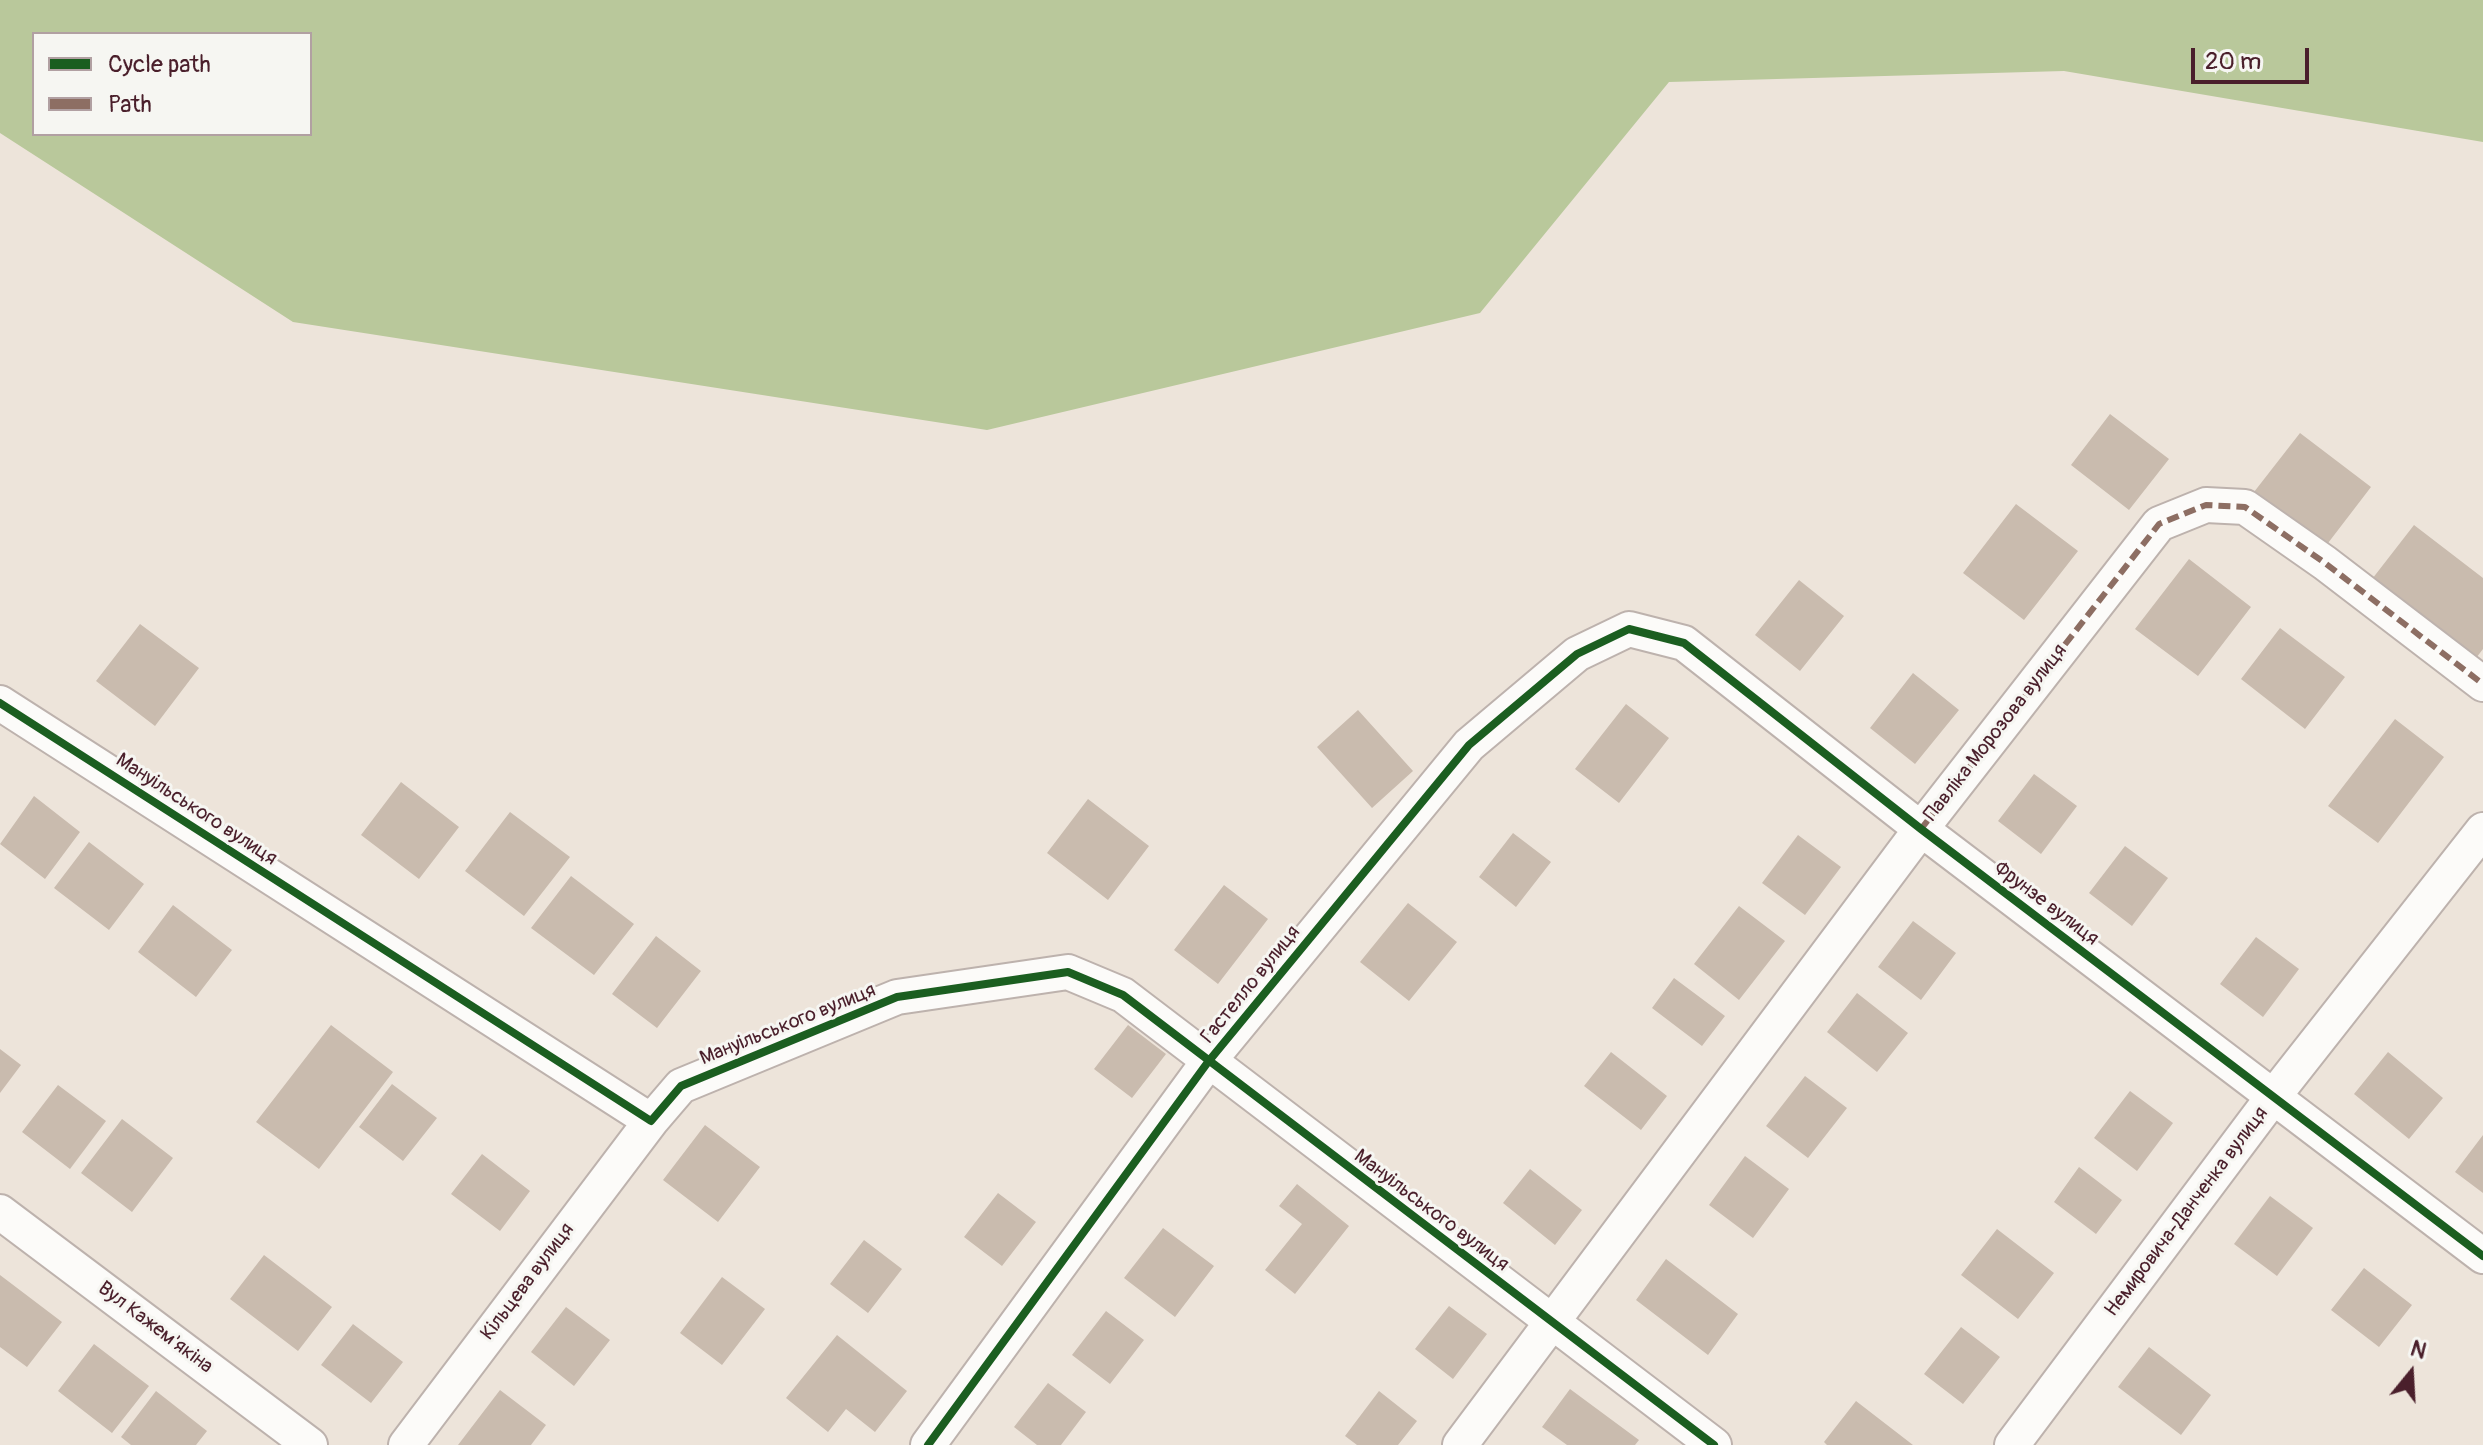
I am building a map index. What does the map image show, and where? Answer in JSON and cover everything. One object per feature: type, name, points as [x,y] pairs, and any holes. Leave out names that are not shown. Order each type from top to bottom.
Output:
[{"type":"street","name":"Павліка Морозова вулиця","points":[[1460,1445],[1921,829],[2159,524],[2206,505],[2245,507],[2483,684]]},
{"type":"street","name":"Фрунзе вулиця","points":[[1577,654],[1629,629],[1684,643],[1921,829],[2483,1256]]},
{"type":"street","name":"Гастелло вулиця","points":[[928,1445],[1208,1062],[1469,745],[1577,654]]},
{"type":"street","name":"Мануільського вулиця","points":[[0,703],[651,1121],[681,1086],[897,997],[1068,972],[1123,995],[1714,1445]]},
{"type":"street","name":"Немировича-Данченка вулиця","points":[[2012,1445],[2273,1097],[2483,830]]},
{"type":"street","name":"Кільцева вулиця","points":[[406,1445],[651,1121]]},
{"type":"street","name":"Вул Кажем'якіна","points":[[0,1212],[310,1445]]},
{"type":"green space","points":[[0,0],[2483,0],[2483,142],[2064,71],[1669,82],[1480,313],[987,430],[293,322],[0,133]]},
{"type":"building","points":[[2110,414],[2169,459],[2129,510],[2071,465]]},
{"type":"building","points":[[2300,433],[2371,487],[2325,547],[2254,492]]},
{"type":"building","points":[[2016,504],[2078,551],[2024,620],[1963,573]]},
{"type":"building","points":[[2414,525],[2483,578],[2483,649],[2473,662],[2369,583]]},
{"type":"building","points":[[2189,559],[2251,607],[2198,676],[2135,629]]},
{"type":"building","points":[[1799,580],[1844,616],[1800,671],[1755,635]]},
{"type":"building","points":[[140,624],[199,668],[155,726],[96,681]]},
{"type":"building","points":[[2280,628],[2345,677],[2305,729],[2241,679]]},
{"type":"building","points":[[1913,673],[1959,710],[1915,764],[1870,728]]},
{"type":"building","points":[[1626,704],[1669,738],[1619,803],[1575,769]]},
{"type":"building","points":[[1358,710],[1413,771],[1372,808],[1317,747]]},
{"type":"building","points":[[2395,719],[2444,757],[2378,843],[2328,806]]},
{"type":"building","points":[[2034,774],[2077,806],[2041,854],[1998,821]]},
{"type":"building","points":[[401,782],[459,827],[419,879],[361,835]]},
{"type":"building","points":[[34,796],[80,832],[45,879],[0,844]]},
{"type":"building","points":[[1088,799],[1149,846],[1108,900],[1047,853]]},
{"type":"building","points":[[510,812],[570,857],[524,916],[465,871]]},
{"type":"building","points":[[1513,833],[1551,862],[1516,907],[1479,877]]},
{"type":"building","points":[[1798,835],[1841,867],[1805,915],[1762,883]]},
{"type":"building","points":[[89,842],[144,884],[109,930],[54,888]]},
{"type":"building","points":[[2125,846],[2168,878],[2132,926],[2089,893]]},
{"type":"building","points":[[571,876],[634,924],[594,975],[531,928]]},
{"type":"building","points":[[1224,885],[1268,919],[1218,984],[1174,950]]},
{"type":"building","points":[[1408,903],[1457,942],[1409,1001],[1360,962]]},
{"type":"building","points":[[173,905],[232,950],[196,997],[138,952]]},
{"type":"building","points":[[1739,906],[1785,941],[1739,1000],[1694,964]]},
{"type":"building","points":[[1913,921],[1956,953],[1921,1000],[1878,967]]},
{"type":"building","points":[[656,936],[701,971],[657,1028],[612,994]]},
{"type":"building","points":[[2256,937],[2299,969],[2263,1017],[2220,984]]},
{"type":"building","points":[[1674,978],[1725,1016],[1702,1046],[1652,1008]]},
{"type":"building","points":[[1857,993],[1908,1033],[1877,1072],[1827,1032]]},
{"type":"building","points":[[331,1025],[393,1072],[319,1169],[256,1122]]},
{"type":"building","points":[[1128,1025],[1166,1054],[1132,1098],[1094,1069]]},
{"type":"building","points":[[0,1049],[21,1065],[0,1093]]},
{"type":"building","points":[[1611,1052],[1667,1096],[1641,1130],[1584,1086]]},
{"type":"building","points":[[2388,1052],[2443,1098],[2409,1139],[2354,1094]]},
{"type":"building","points":[[1805,1076],[1847,1108],[1808,1158],[1766,1126]]},
{"type":"building","points":[[392,1084],[437,1118],[403,1161],[359,1127]]},
{"type":"building","points":[[58,1085],[106,1121],[70,1169],[22,1132]]},
{"type":"building","points":[[2130,1091],[2173,1123],[2137,1171],[2094,1138]]},
{"type":"building","points":[[122,1119],[173,1158],[132,1212],[81,1173]]},
{"type":"building","points":[[705,1125],[760,1167],[718,1222],[663,1180]]},
{"type":"building","points":[[2483,1135],[2483,1193],[2455,1172]]},
{"type":"building","points":[[482,1154],[530,1191],[500,1231],[451,1194]]},
{"type":"building","points":[[1745,1156],[1789,1189],[1753,1238],[1709,1205]]},
{"type":"building","points":[[2079,1167],[2122,1200],[2096,1234],[2054,1202]]},
{"type":"building","points":[[1530,1169],[1582,1210],[1555,1245],[1503,1203]]},
{"type":"building","points":[[1297,1184],[1349,1226],[1295,1294],[1265,1270],[1302,1224],[1279,1206]]},
{"type":"building","points":[[998,1193],[1036,1222],[1002,1266],[964,1237]]},
{"type":"building","points":[[2270,1196],[2313,1228],[2277,1276],[2234,1244]]},
{"type":"building","points":[[1163,1228],[1214,1266],[1175,1317],[1124,1278]]},
{"type":"building","points":[[1997,1229],[2054,1273],[2018,1319],[1961,1275]]},
{"type":"building","points":[[864,1240],[902,1269],[868,1313],[830,1284]]},
{"type":"building","points":[[264,1255],[332,1307],[298,1351],[230,1299]]},
{"type":"building","points":[[1666,1259],[1738,1314],[1708,1355],[1636,1300]]},
{"type":"building","points":[[2364,1268],[2412,1305],[2379,1347],[2331,1310]]},
{"type":"building","points":[[0,1275],[62,1322],[27,1367],[0,1347]]},
{"type":"building","points":[[722,1277],[765,1309],[722,1365],[680,1333]]},
{"type":"building","points":[[1449,1306],[1487,1334],[1453,1379],[1415,1349]]},
{"type":"building","points":[[566,1307],[610,1340],[574,1386],[531,1352]]},
{"type":"building","points":[[1106,1311],[1144,1340],[1110,1384],[1072,1355]]},
{"type":"building","points":[[353,1324],[403,1362],[371,1403],[321,1365]]},
{"type":"building","points":[[1961,1327],[2000,1357],[1963,1404],[1924,1374]]},
{"type":"building","points":[[837,1335],[907,1391],[875,1432],[846,1409],[828,1432],[786,1398]]},
{"type":"building","points":[[94,1344],[149,1386],[112,1433],[58,1391]]},
{"type":"building","points":[[2149,1347],[2211,1395],[2181,1435],[2118,1387]]},
{"type":"building","points":[[1048,1383],[1086,1412],[1061,1445],[1037,1445],[1014,1427]]},
{"type":"building","points":[[1570,1389],[1639,1440],[1635,1445],[1567,1445],[1542,1427]]},
{"type":"building","points":[[500,1390],[546,1425],[531,1445],[458,1445]]},
{"type":"building","points":[[156,1391],[207,1431],[196,1445],[131,1445],[121,1437]]},
{"type":"building","points":[[1379,1391],[1417,1421],[1398,1445],[1357,1445],[1345,1436]]},
{"type":"building","points":[[1856,1401],[1913,1445],[1827,1445],[1824,1442]]},
{"type":"marked path","points":[[1921,829],[2159,524],[2206,505],[2245,507],[2325,563],[2483,684]]},
{"type":"cycle path","points":[[928,1445],[1208,1062],[1469,745],[1577,654],[1629,629],[1684,643],[1921,829],[2483,1256]]},
{"type":"cycle path","points":[[0,703],[651,1121],[681,1086],[897,997],[1068,972],[1123,995],[1714,1445]]}]
